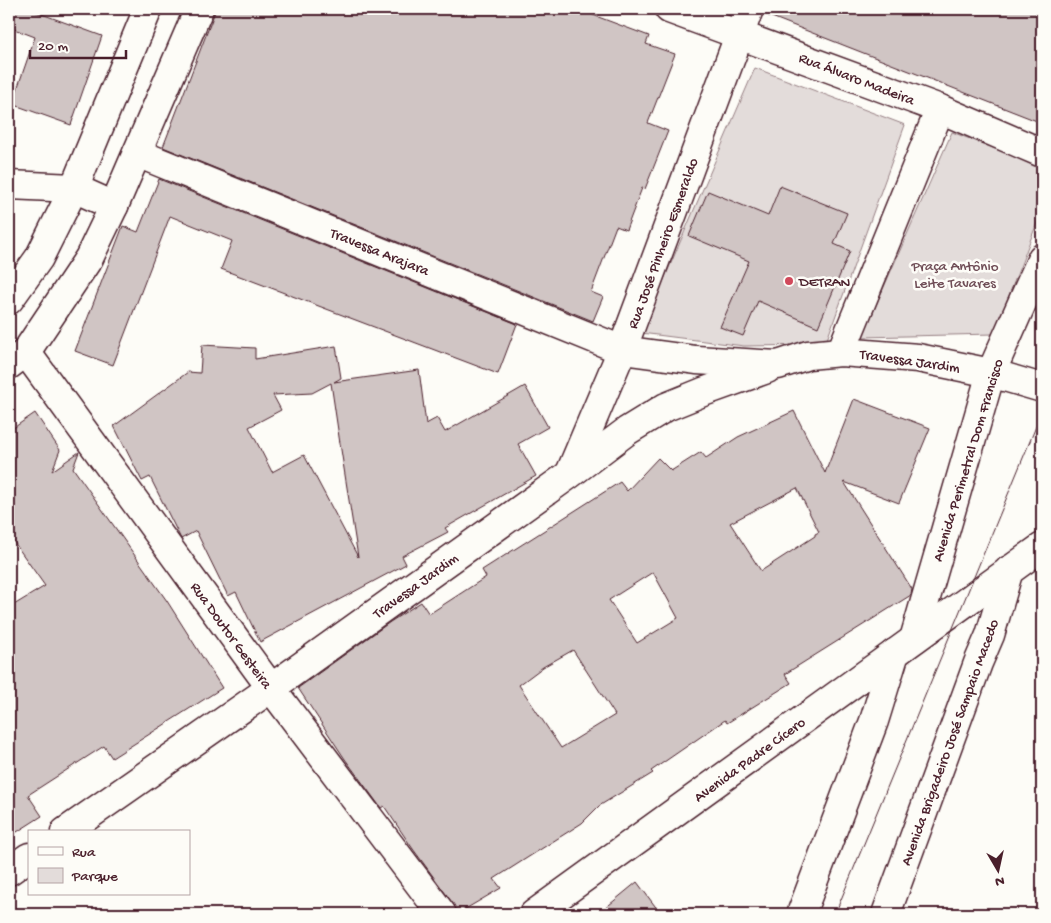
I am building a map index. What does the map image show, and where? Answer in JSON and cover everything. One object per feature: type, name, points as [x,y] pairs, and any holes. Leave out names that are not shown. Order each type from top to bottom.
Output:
[{"type":"street","points":[[9,300],[39,258],[74,188],[148,9]]},
{"type":"street","points":[[17,359],[89,258],[114,206],[199,9]]},
{"type":"street","name":"Rua Álvaro Madeira","points":[[669,9],[745,21],[940,109],[1042,152]]},
{"type":"street","name":"Rua José Pinheiro Esmeraldo","points":[[570,474],[622,350],[745,21]]},
{"type":"street","points":[[841,352],[940,109]]},
{"type":"street","name":"Travessa Arajara","points":[[137,153],[622,350]]},
{"type":"street","points":[[9,185],[74,188],[114,206]]},
{"type":"street","name":"Avenida Perimetral Dom Francisco","points":[[904,646],[991,373],[1042,258]]},
{"type":"street","name":"Travessa Jardim","points":[[622,350],[696,360],[778,366]]},
{"type":"street","name":"Travessa Jardim","points":[[68,830],[271,688],[570,474],[627,431],[666,407],[808,355],[841,352],[918,358],[991,373],[1042,388]]},
{"type":"street","name":"Rua Doutor Gesteira","points":[[17,359],[271,688],[442,914]]},
{"type":"street","name":"Avenida Padre Cícero","points":[[534,914],[1042,546]]},
{"type":"street","name":"Avenida Brigadeiro José Sampaio Macedo","points":[[886,914],[990,635],[1009,570]]},
{"type":"street","points":[[801,914],[904,646]]},
{"type":"street","points":[[9,871],[28,858]]},
{"type":"green space","points":[[755,68],[905,125],[825,345],[744,346],[641,333]]},
{"type":"green space","name":"Praça Antônio Leite Tavares","points":[[952,132],[1042,167],[1042,210],[994,334],[862,337]]},
{"type":"building","points":[[9,9],[28,9],[102,36],[71,125],[12,104],[35,37],[9,27]]},
{"type":"building","points":[[216,9],[577,9],[649,36],[646,44],[675,54],[648,123],[668,131],[645,189],[642,188],[626,230],[616,226],[591,292],[603,297],[593,321],[163,147]]},
{"type":"building","points":[[764,9],[1042,9],[1042,123],[764,14]]},
{"type":"building","points":[[159,179],[517,324],[498,374],[221,269],[232,241],[170,216],[113,365],[75,351],[123,226],[138,232]]},
{"type":"building","name":"DETRAN","points":[[780,186],[847,213],[834,244],[850,251],[818,327],[758,301],[743,336],[720,327],[749,261],[689,236],[708,191],[768,216]]},
{"type":"building","points":[[202,345],[255,348],[255,359],[336,346],[341,378],[334,382],[419,370],[426,424],[437,418],[445,432],[525,386],[548,427],[518,444],[536,476],[445,528],[448,532],[402,556],[406,564],[260,642],[236,592],[228,596],[196,531],[181,539],[150,477],[142,481],[114,426],[188,372],[200,373]],"holes":[[[331,383],[358,557],[304,455],[272,472],[249,427],[281,410],[273,395],[312,393]]]},
{"type":"building","points":[[854,399],[930,428],[899,503],[844,482],[912,589],[911,595],[785,674],[791,683],[727,723],[725,720],[651,771],[653,773],[599,806],[582,823],[494,879],[501,888],[457,914],[454,905],[384,806],[381,808],[345,759],[298,688],[421,602],[429,614],[486,577],[482,570],[620,482],[627,491],[658,458],[671,471],[701,452],[706,458],[738,437],[794,411],[825,473]],"holes":[[[797,488],[819,532],[761,571],[730,523]],[[653,572],[678,618],[637,643],[609,600]],[[573,650],[615,715],[561,748],[519,685],[543,667]]]},
{"type":"building","points":[[35,413],[60,450],[52,471],[79,452],[73,468],[167,601],[222,688],[112,758],[104,746],[28,795],[42,816],[9,837],[9,608],[45,586],[9,535],[9,431]]},
{"type":"building","points":[[637,882],[661,914],[598,914]]},
{"type":"tram line","points":[[835,914],[1042,412]]},
{"type":"place","name":"DETRAN","points":[[789,281]]}]
